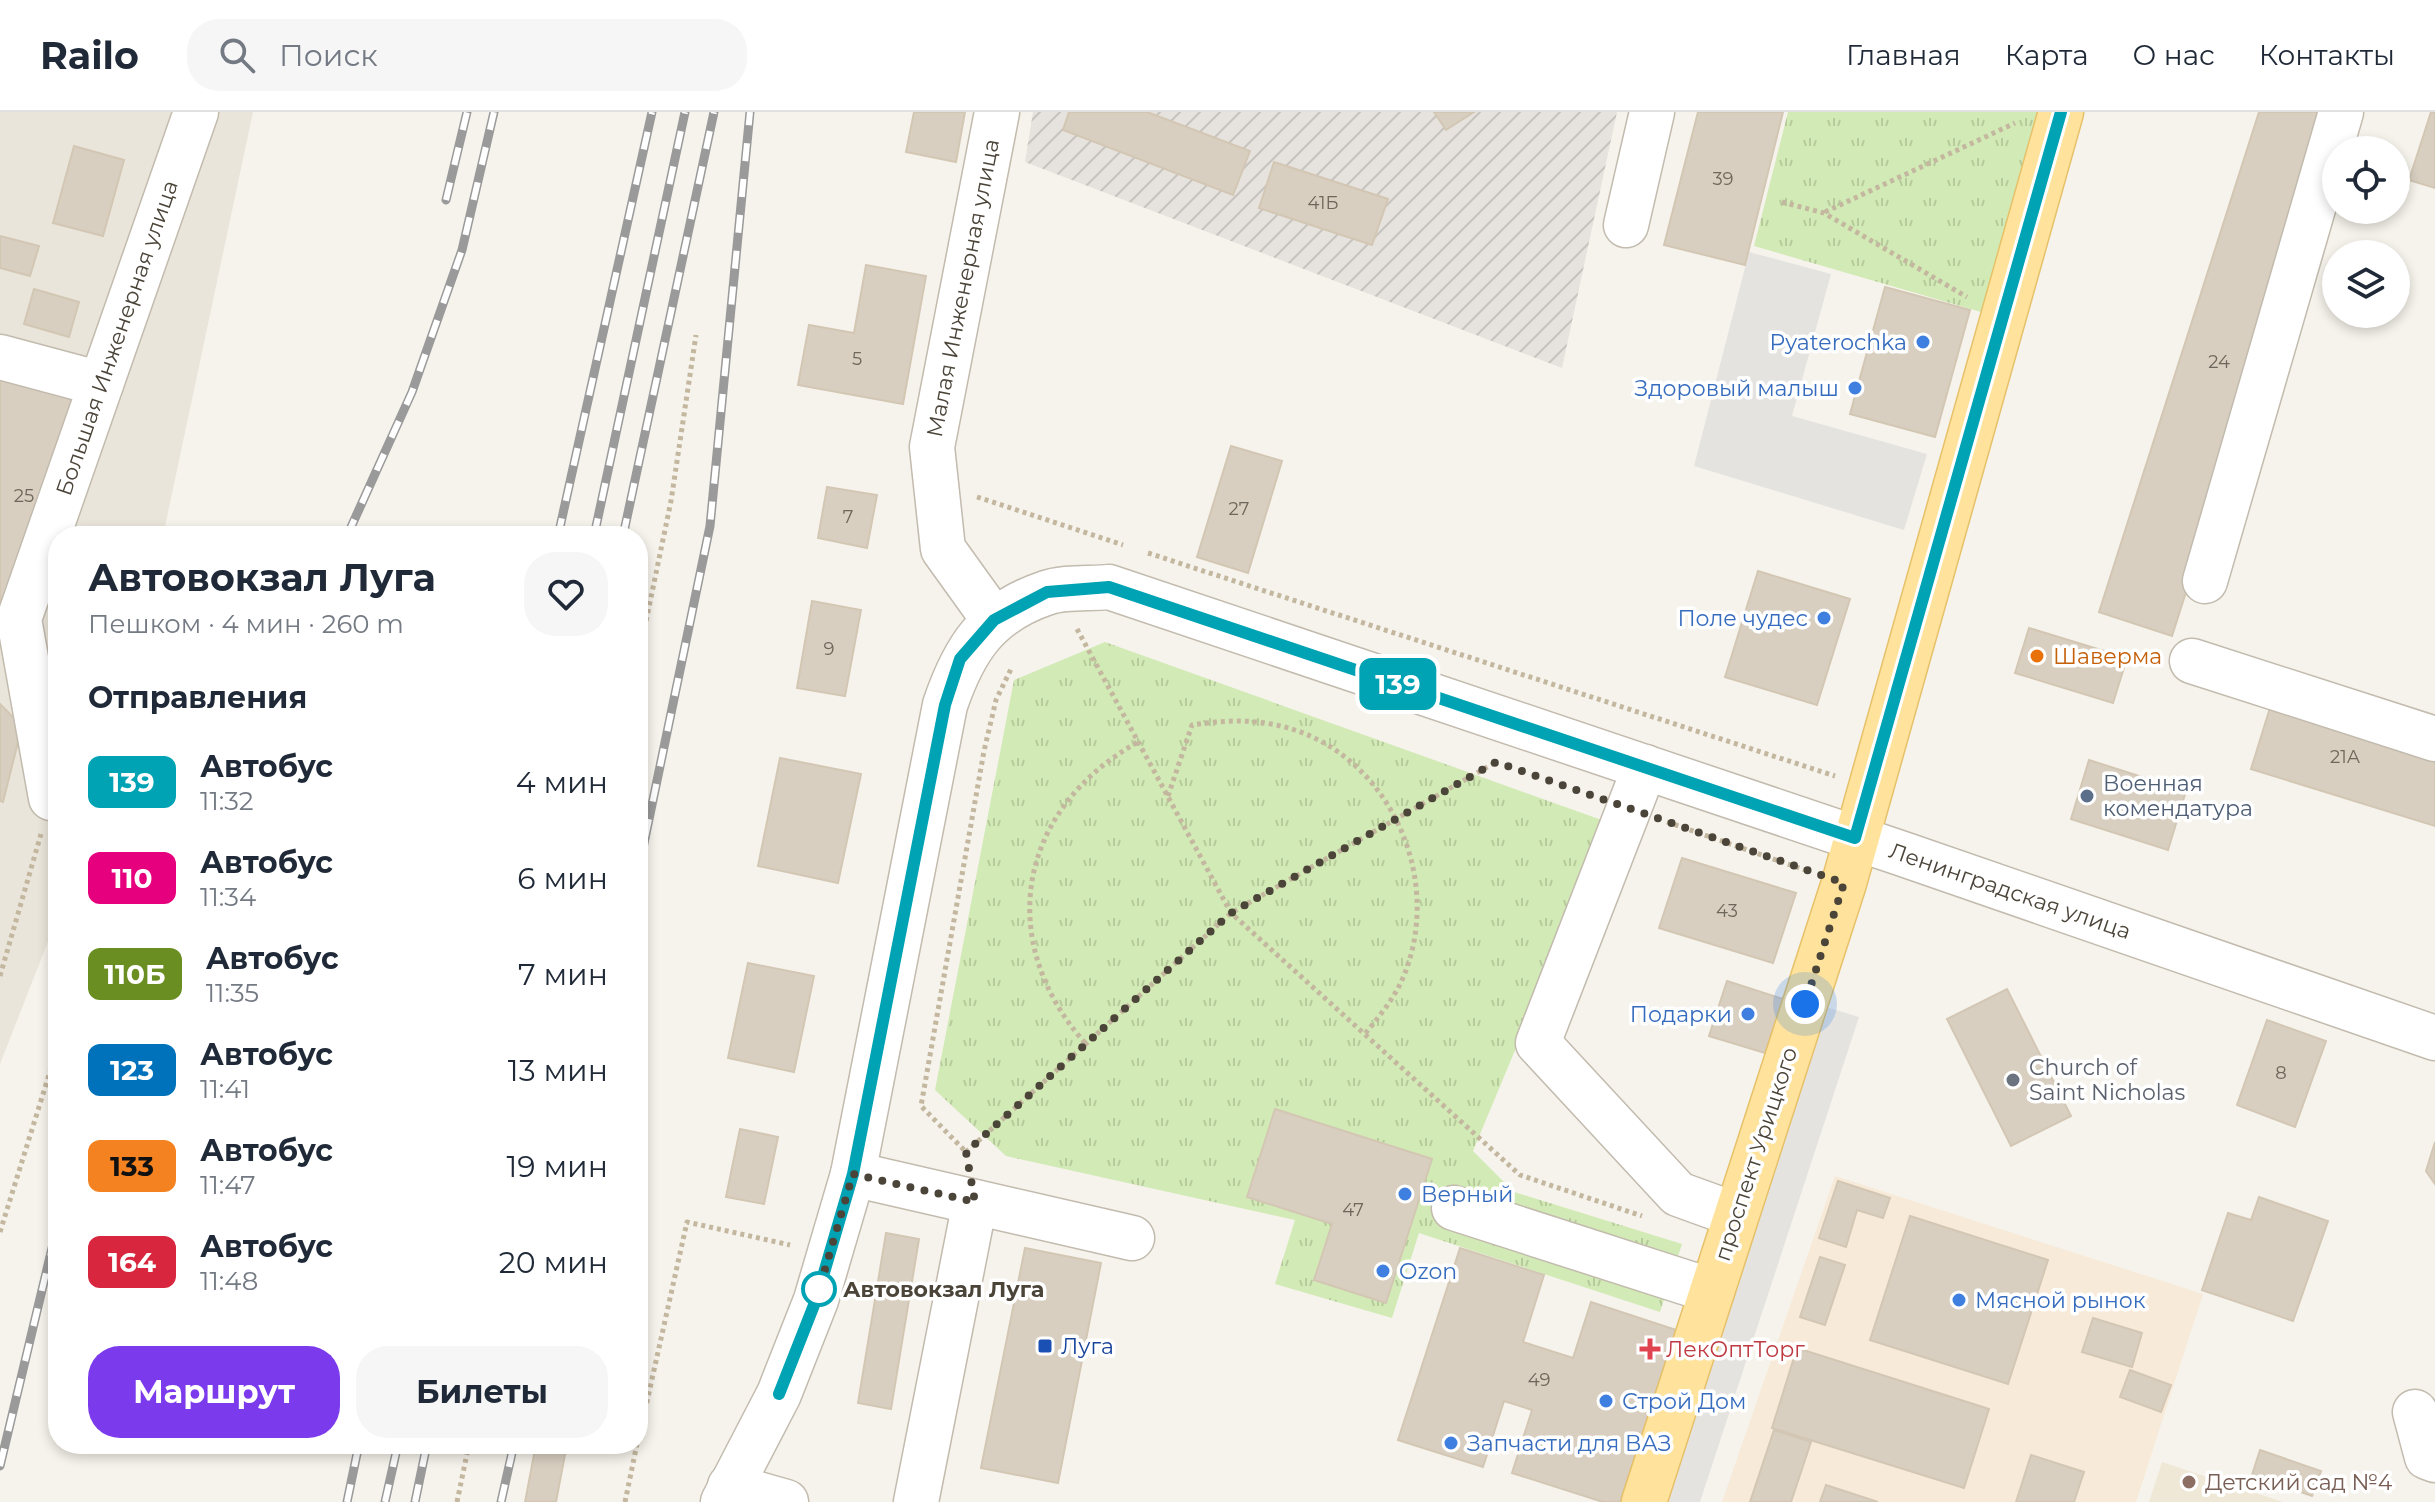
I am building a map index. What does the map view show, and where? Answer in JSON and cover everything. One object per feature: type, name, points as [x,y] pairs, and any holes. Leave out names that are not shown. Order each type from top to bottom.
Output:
[{"type":"main road","name":"проспект Урицкого","points":[[1644,1502],[1844,883],[2003,318],[2042,115]]},
{"type":"street","name":"Большая Инженерная улица","points":[[51,526],[196,112]]},
{"type":"street","name":"Малая Инженерная улица","points":[[994,620],[943,549],[932,447],[997,112]]},
{"type":"street","points":[[1626,225],[1652,112]]},
{"type":"street","points":[[2205,581],[2341,112]]},
{"type":"street","points":[[0,357],[101,384]]},
{"type":"street","name":"Большая Инженерная улица","points":[[48,536],[19,619],[48,781]]},
{"type":"street","name":"Ленинградская улица","points":[[994,620],[1047,592],[1109,587],[1855,838],[2435,1038]]},
{"type":"street","points":[[786,1502],[726,1494],[779,1394],[830,1253],[853,1174],[945,705],[960,659],[994,620]]},
{"type":"street","points":[[2192,661],[2435,739]]},
{"type":"street","points":[[1645,767],[1538,1043],[1678,1194],[1736,1215]]},
{"type":"street","points":[[853,1174],[1132,1238]]},
{"type":"street","points":[[916,1502],[975,1202]]},
{"type":"street","points":[[1454,1208],[1712,1291]]},
{"type":"street","points":[[2415,1412],[2427,1457],[2435,1460]]},
{"type":"path","points":[[1824,213],[2042,115]]},
{"type":"path","points":[[1782,202],[1824,213],[2003,318]]},
{"type":"path","points":[[648,612],[671,501],[696,335]]},
{"type":"path","points":[[935,484],[1131,547]]},
{"type":"path","points":[[1146,552],[1870,788]]},
{"type":"path","points":[[1065,632],[1076,628],[1090,629]]},
{"type":"path","points":[[1076,628],[1231,913],[1520,1175],[1653,1220]]},
{"type":"path","points":[[975,1202],[966,1152],[921,1106],[984,751],[996,700],[1014,663]]},
{"type":"path","points":[[1168,797],[1192,725],[1246,721],[1298,731],[1334,750],[1365,775],[1397,819],[1410,850],[1417,883],[1415,938],[1402,980],[1386,1009],[1364,1035]]},
{"type":"path","points":[[1085,1043],[1066,1020],[1038,967],[1031,938],[1032,879],[1051,823],[1068,797],[1088,775],[1138,742]]},
{"type":"path","points":[[1481,757],[1511,767]]},
{"type":"path","points":[[966,1152],[1231,913],[1496,762]]},
{"type":"path","points":[[0,976],[48,808]]},
{"type":"path","points":[[1630,809],[1844,883]]},
{"type":"path","points":[[0,1232],[48,1078]]},
{"type":"path","points":[[648,1398],[687,1222],[830,1253]]},
{"type":"path","points":[[457,1502],[467,1454]]},
{"type":"path","points":[[625,1502],[636,1454]]},
{"type":"shaded area","points":[[0,112],[253,112],[165,526],[48,526],[48,942],[0,1064]]},
{"type":"shaded area","points":[[1033,112],[1617,112],[1562,368],[1025,162]]},
{"type":"shaded area","points":[[1749,252],[1831,274],[1792,416],[1927,454],[1904,530],[1694,466]]},
{"type":"shaded area","points":[[1826,1007],[1859,1017],[1700,1502],[1663,1502]]},
{"type":"shaded area","points":[[1835,1176],[2203,1294],[2136,1502],[1722,1502]]},
{"type":"shaded area","name":"Детский сад №4","points":[[2162,1462],[2283,1502],[2149,1502]]},
{"type":"green space","points":[[1788,112],[2040,112],[1981,312],[1754,246]]},
{"type":"green space","points":[[1105,642],[1610,823],[1473,1151],[1514,1192],[1682,1244],[1660,1312],[1419,1233],[1392,1318],[1275,1284],[1295,1220],[1006,1156],[935,1090],[1014,680]]},
{"type":"building","points":[[914,112],[965,112],[956,162],[906,152]]},
{"type":"building","points":[[1069,112],[1147,112],[1250,151],[1233,195],[1063,130]]},
{"type":"building","points":[[1434,112],[1474,112],[1446,130]]},
{"type":"building","points":[[1698,112],[1783,112],[1745,265],[1664,245]]},
{"type":"building","points":[[2259,112],[2339,112],[2331,136],[2322,136],[2322,165],[2172,636],[2099,612]]},
{"type":"building","points":[[2431,112],[2435,112],[2435,188],[2410,180]]},
{"type":"building","points":[[74,146],[124,160],[103,236],[53,223]]},
{"type":"building","points":[[1274,162],[1388,199],[1372,245],[1259,208]]},
{"type":"building","points":[[0,236],[39,246],[30,276],[0,268]]},
{"type":"building","points":[[866,265],[926,276],[903,404],[798,385],[809,325],[854,333]]},
{"type":"building","points":[[1885,287],[1970,310],[1935,437],[1850,414]]},
{"type":"building","points":[[34,289],[79,302],[69,337],[24,324]]},
{"type":"building","points":[[0,379],[79,390],[18,607],[0,602]]},
{"type":"building","points":[[1231,446],[1282,461],[1248,573],[1197,557]]},
{"type":"building","points":[[827,487],[877,495],[867,548],[818,538]]},
{"type":"building","points":[[1758,571],[1850,599],[1817,705],[1725,677]]},
{"type":"building","points":[[812,601],[861,610],[845,696],[797,688]]},
{"type":"building","points":[[2029,628],[2127,658],[2113,703],[2015,673]]},
{"type":"building","points":[[2274,695],[2435,744],[2435,826],[2251,769]]},
{"type":"building","points":[[0,704],[22,726],[3,802],[0,801]]},
{"type":"building","points":[[780,758],[861,774],[838,883],[758,866]]},
{"type":"building","points":[[2089,760],[2186,791],[2168,850],[2071,819]]},
{"type":"building","points":[[1682,858],[1796,893],[1773,963],[1659,928]]},
{"type":"building","points":[[748,963],[814,976],[794,1072],[728,1058]]},
{"type":"building","points":[[1727,981],[1783,999],[1765,1053],[1709,1036]]},
{"type":"building","points":[[2007,989],[2071,1116],[2011,1146],[1947,1019]]},
{"type":"building","points":[[2267,1020],[2326,1041],[2295,1127],[2237,1105]]},
{"type":"building","points":[[1275,1109],[1432,1159],[1386,1303],[1314,1280],[1332,1224],[1247,1197]]},
{"type":"building","points":[[740,1129],[778,1137],[764,1204],[726,1197]]},
{"type":"building","points":[[2435,1142],[2435,1184],[2426,1171]]},
{"type":"building","points":[[1838,1181],[1890,1198],[1883,1218],[1857,1210],[1846,1247],[1819,1238]]},
{"type":"building","points":[[2259,1197],[2328,1221],[2293,1321],[2202,1290],[2228,1213],[2251,1220]]},
{"type":"building","name":"Мясной рынок","points":[[1910,1216],[2048,1260],[2008,1384],[1870,1340]]},
{"type":"building","points":[[886,1233],[919,1239],[891,1409],[858,1403]]},
{"type":"building","name":"Луга","points":[[1025,1248],[1101,1263],[1058,1483],[981,1468]]},
{"type":"building","points":[[1460,1248],[1544,1275],[1523,1342],[1573,1358],[1591,1302],[1676,1330],[1620,1502],[1603,1502],[1512,1473],[1532,1410],[1504,1401],[1483,1467],[1398,1440]]},
{"type":"building","points":[[1820,1257],[1845,1265],[1825,1325],[1800,1317]]},
{"type":"building","points":[[2093,1318],[2142,1333],[2132,1367],[2082,1352]]},
{"type":"building","points":[[1797,1348],[1989,1409],[1964,1488],[1772,1428]]},
{"type":"building","points":[[2130,1370],[2171,1385],[2161,1412],[2120,1397]]},
{"type":"building","points":[[1774,1430],[1811,1442],[1791,1502],[1750,1502]]},
{"type":"building","points":[[2260,1450],[2321,1471],[2312,1496],[2252,1475]]},
{"type":"building","points":[[534,1454],[565,1454],[556,1502],[525,1502]]},
{"type":"building","points":[[2031,1455],[2084,1472],[2074,1502],[2016,1502]]},
{"type":"building","points":[[1826,1485],[1878,1502],[1820,1502]]},
{"type":"railway","points":[[446,200],[467,112]]},
{"type":"railway","points":[[352,526],[412,392],[462,250],[494,112]]},
{"type":"railway","points":[[560,526],[652,112]]},
{"type":"railway","points":[[596,526],[685,112]]},
{"type":"railway","points":[[625,526],[714,112]]},
{"type":"railway","points":[[648,824],[710,526],[750,112]]},
{"type":"railway","points":[[0,1466],[48,1265]]},
{"type":"railway","points":[[347,1502],[357,1454]]},
{"type":"railway","points":[[385,1502],[396,1454]]},
{"type":"railway","points":[[415,1502],[425,1454]]},
{"type":"railway","points":[[501,1502],[512,1454]]},
{"type":"bus line","name":"139","points":[[779,1394],[816,1300],[853,1174],[945,705],[960,659],[994,620],[1047,592],[1109,587],[1855,838],[2061,112]]},
{"type":"place","name":"Pyaterochka","points":[[1923,342]]},
{"type":"place","name":"Здоровый малыш","points":[[1855,388]]},
{"type":"place","name":"Поле чудес","points":[[1824,618]]},
{"type":"place","name":"Шаверма","points":[[2037,656]]},
{"type":"place","name":"Военная комендатура","points":[[2087,796]]},
{"type":"place","name":"Подарки","points":[[1748,1014]]},
{"type":"place","name":"Church of Saint Nicholas","points":[[2013,1080]]},
{"type":"place","name":"Верный","points":[[1405,1194]]},
{"type":"place","name":"Ozon","points":[[1383,1271]]},
{"type":"place","name":"Автовокзал Луга","points":[[819,1289]]},
{"type":"place","name":"Мясной рынок","points":[[1959,1300]]},
{"type":"place","name":"Луга","points":[[1045,1346]]},
{"type":"place","name":"ЛекОптТорг","points":[[1650,1349]]},
{"type":"place","name":"Строй Дом","points":[[1606,1401]]},
{"type":"place","name":"Запчасти для ВАЗ","points":[[1451,1443]]},
{"type":"place","name":"Детский сад №4","points":[[2189,1482]]},
{"type":"route","points":[[819,1289],[816,1300],[853,1174],[975,1202],[966,1152],[1231,913],[1496,762],[1844,883],[1805,1004]]}]
